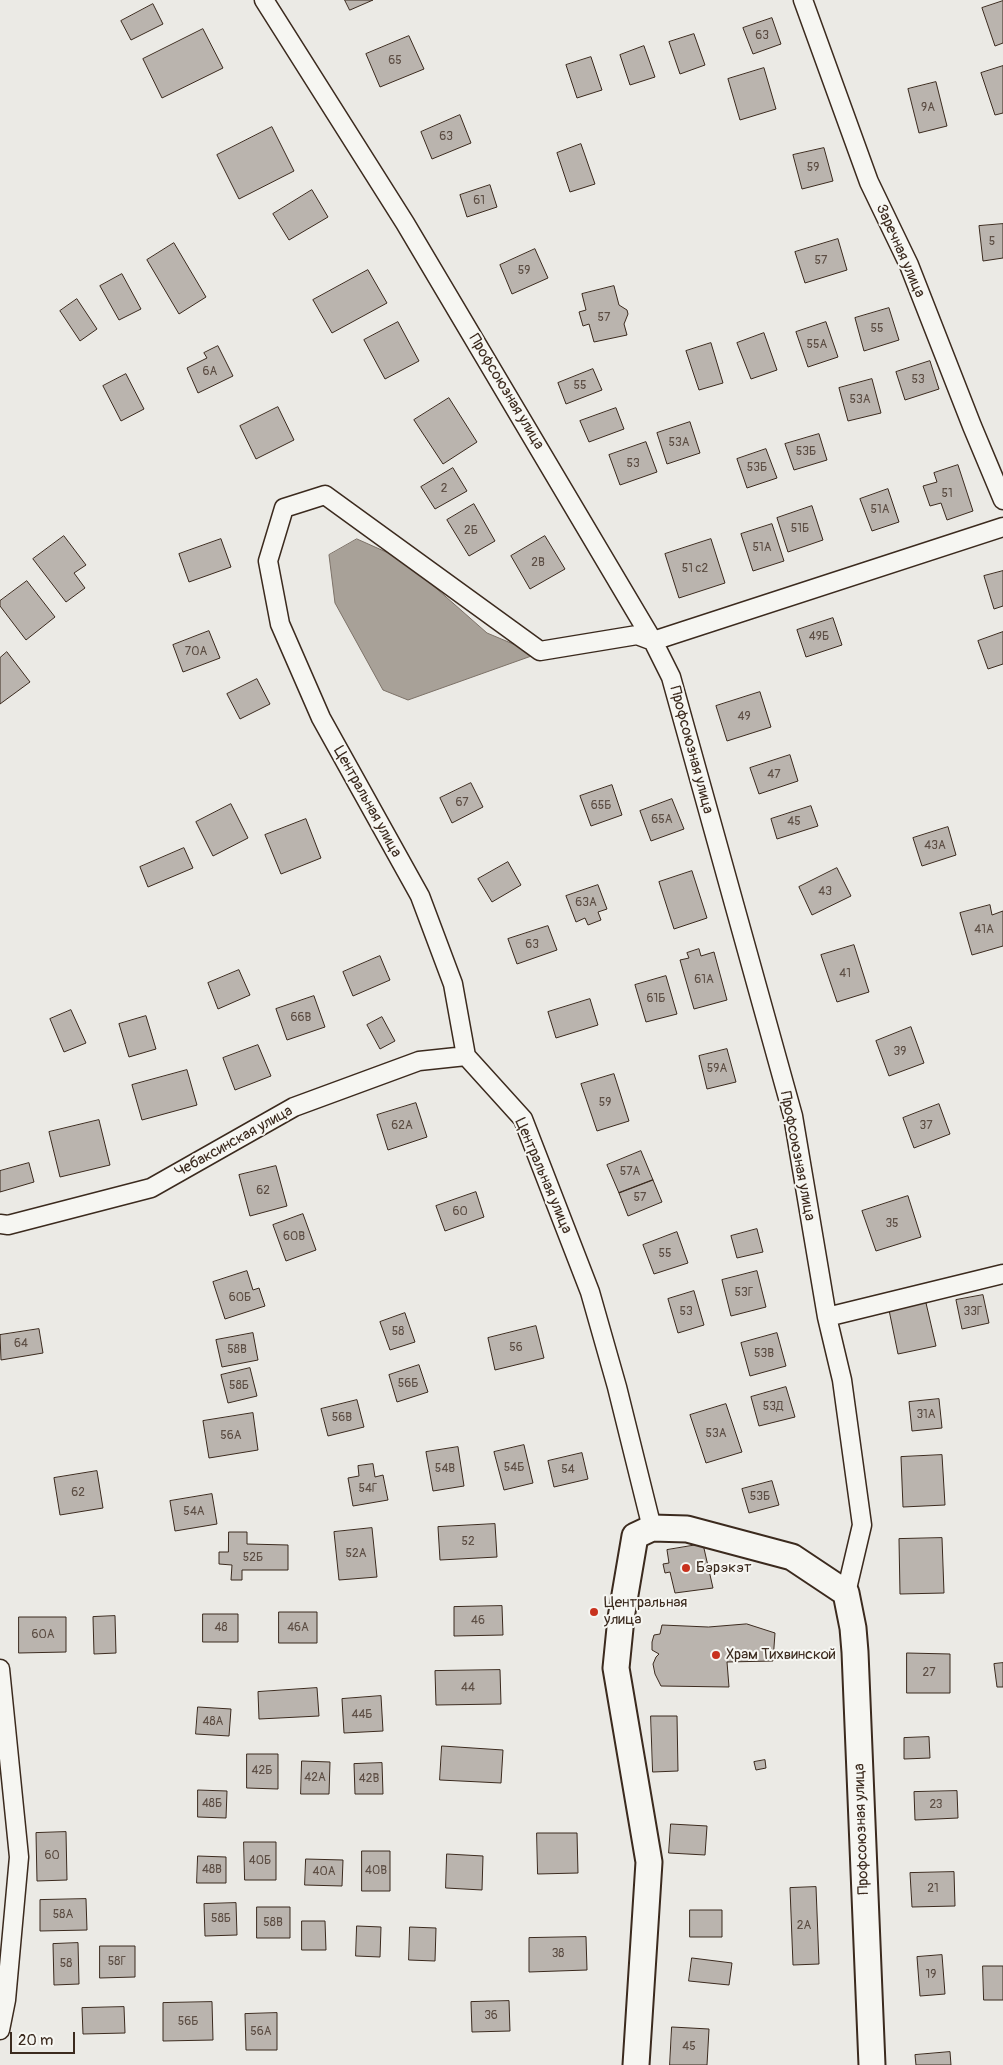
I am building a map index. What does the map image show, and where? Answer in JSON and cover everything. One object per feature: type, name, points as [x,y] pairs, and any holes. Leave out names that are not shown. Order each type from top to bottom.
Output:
[{"type":"street","name":"Профсоюзная улица","points":[[264,0],[405,224],[653,641],[671,677],[792,1116],[827,1317],[842,1380],[862,1524],[846,1594],[853,1628],[855,1652],[872,2065]]},
{"type":"street","name":"Заречная улица","points":[[803,0],[868,182],[909,265],[1003,500]]},
{"type":"street","name":"Центральная улица","points":[[652,1528],[617,1387],[590,1292],[523,1119],[466,1056],[453,984],[420,896],[321,718],[280,624],[268,561],[284,508],[325,495],[540,652],[638,635],[653,641]]},
{"type":"street","points":[[653,641],[1003,527]]},
{"type":"street","name":"Чебаксинская улица","points":[[0,1224],[8,1225],[151,1188],[294,1107],[419,1061],[466,1056]]},
{"type":"street","points":[[827,1317],[1003,1274]]},
{"type":"street","points":[[636,2065],[649,1862],[616,1668],[621,1618],[635,1536],[652,1528],[687,1529],[792,1557],[846,1594]]},
{"type":"street","points":[[0,1669],[19,1857],[6,2000],[0,2030]]},
{"type":"shaded area","points":[[357,539],[404,560],[487,633],[537,654],[408,700],[383,690],[335,603],[329,555]]},
{"type":"building","points":[[345,0],[373,0],[350,10]]},
{"type":"building","points":[[1003,1],[1003,43],[995,46],[982,8]]},
{"type":"building","points":[[153,4],[163,24],[131,40],[121,21]]},
{"type":"building","points":[[772,18],[781,44],[753,54],[743,28]]},
{"type":"building","points":[[203,29],[223,68],[162,98],[143,59]]},
{"type":"building","points":[[694,34],[705,65],[680,74],[669,42]]},
{"type":"building","points":[[409,36],[424,69],[380,87],[366,54]]},
{"type":"building","points":[[644,46],[655,77],[630,85],[620,55]]},
{"type":"building","points":[[591,57],[602,90],[577,98],[566,65]]},
{"type":"building","points":[[1003,66],[1003,113],[995,115],[981,73]]},
{"type":"building","points":[[764,68],[776,109],[740,120],[728,79]]},
{"type":"building","points":[[936,82],[947,126],[919,133],[908,89]]},
{"type":"building","points":[[460,115],[471,143],[432,159],[421,132]]},
{"type":"building","points":[[272,127],[294,171],[239,199],[217,155]]},
{"type":"building","points":[[581,144],[595,184],[570,192],[557,153]]},
{"type":"building","points":[[824,148],[833,181],[802,189],[793,155]]},
{"type":"building","points":[[490,185],[497,207],[467,217],[460,195]]},
{"type":"building","points":[[312,190],[328,217],[289,240],[273,214]]},
{"type":"building","points":[[1003,224],[1003,258],[983,261],[979,226]]},
{"type":"building","points":[[838,239],[847,270],[805,283],[795,252]]},
{"type":"building","points":[[174,243],[206,297],[179,314],[147,260]]},
{"type":"building","points":[[535,249],[548,278],[512,294],[500,265]]},
{"type":"building","points":[[368,270],[387,303],[332,333],[313,300]]},
{"type":"building","points":[[122,274],[141,309],[119,320],[100,286]]},
{"type":"building","points":[[614,286],[619,305],[627,310],[628,314],[624,324],[627,335],[594,342],[589,324],[583,326],[579,312],[586,310],[582,294]]},
{"type":"building","points":[[77,299],[97,329],[80,341],[60,311]]},
{"type":"building","points":[[889,308],[899,340],[864,351],[855,318]]},
{"type":"building","points":[[398,322],[419,361],[385,379],[364,340]]},
{"type":"building","points":[[826,322],[838,357],[808,367],[796,332]]},
{"type":"building","points":[[764,333],[777,370],[751,379],[737,343]]},
{"type":"building","points":[[711,343],[723,383],[699,390],[686,351]]},
{"type":"building","points":[[218,346],[233,376],[198,393],[187,368],[207,358],[204,353]]},
{"type":"building","points":[[930,361],[939,389],[905,400],[896,372]]},
{"type":"building","points":[[593,369],[602,390],[566,404],[558,383]]},
{"type":"building","points":[[126,374],[144,409],[121,421],[103,386]]},
{"type":"building","points":[[872,379],[881,413],[848,421],[839,388]]},
{"type":"building","points":[[449,398],[477,442],[443,464],[414,420]]},
{"type":"building","points":[[278,407],[294,440],[256,459],[240,426]]},
{"type":"building","points":[[616,408],[624,429],[589,442],[580,421]]},
{"type":"building","points":[[690,422],[700,453],[667,464],[657,433]]},
{"type":"building","points":[[819,434],[827,460],[794,470],[785,444]]},
{"type":"building","points":[[646,442],[657,472],[620,485],[609,455]]},
{"type":"building","points":[[766,449],[777,478],[747,488],[737,459]]},
{"type":"building","points":[[958,465],[973,511],[947,520],[941,503],[930,506],[923,486],[937,482],[934,473]]},
{"type":"building","points":[[453,468],[467,491],[435,509],[421,487]]},
{"type":"building","points":[[888,489],[899,522],[872,531],[860,499]]},
{"type":"building","points":[[474,504],[495,541],[469,556],[447,520]]},
{"type":"building","points":[[812,506],[823,540],[788,552],[777,518]]},
{"type":"building","points":[[772,524],[784,561],[753,571],[741,534]]},
{"type":"building","points":[[64,536],[86,565],[74,573],[85,588],[66,602],[33,559]]},
{"type":"building","points":[[545,536],[565,569],[530,589],[511,556]]},
{"type":"building","points":[[221,539],[231,567],[189,582],[179,554]]},
{"type":"building","points":[[711,539],[725,583],[679,598],[665,554]]},
{"type":"building","points":[[1003,571],[1003,606],[994,609],[984,576]]},
{"type":"building","points":[[27,581],[55,617],[26,640],[0,606],[0,601]]},
{"type":"building","points":[[833,618],[842,645],[806,657],[797,630]]},
{"type":"building","points":[[209,631],[220,658],[183,672],[173,645]]},
{"type":"building","points":[[1003,632],[1003,664],[988,669],[978,641]]},
{"type":"building","points":[[7,652],[30,682],[0,704],[0,658]]},
{"type":"building","points":[[257,679],[270,704],[240,719],[227,694]]},
{"type":"building","points":[[760,692],[771,727],[727,741],[716,706]]},
{"type":"building","points":[[790,755],[798,781],[759,794],[750,768]]},
{"type":"building","points":[[471,783],[483,807],[452,823],[440,798]]},
{"type":"building","points":[[612,785],[622,815],[591,826],[580,796]]},
{"type":"building","points":[[672,799],[684,829],[651,841],[640,811]]},
{"type":"building","points":[[231,804],[248,838],[213,856],[196,822]]},
{"type":"building","points":[[811,806],[818,826],[777,839],[771,819]]},
{"type":"building","points":[[306,819],[321,858],[281,874],[265,835]]},
{"type":"building","points":[[948,827],[956,855],[922,866],[913,838]]},
{"type":"building","points":[[184,848],[193,868],[148,887],[140,867]]},
{"type":"building","points":[[508,862],[521,885],[492,902],[478,879]]},
{"type":"building","points":[[837,868],[851,896],[812,915],[799,887]]},
{"type":"building","points":[[692,871],[707,918],[674,929],[659,882]]},
{"type":"building","points":[[598,885],[607,909],[598,912],[601,920],[588,925],[585,918],[576,922],[566,896]]},
{"type":"building","points":[[990,905],[992,915],[1003,911],[1003,946],[972,955],[960,913]]},
{"type":"building","points":[[548,926],[557,950],[517,964],[508,939]]},
{"type":"building","points":[[854,945],[869,992],[837,1002],[821,955]]},
{"type":"building","points":[[699,949],[701,956],[714,952],[727,1000],[694,1009],[680,960],[689,958],[687,953]]},
{"type":"building","points":[[380,956],[390,980],[353,996],[343,972]]},
{"type":"building","points":[[239,970],[250,995],[218,1009],[208,983]]},
{"type":"building","points":[[666,976],[677,1014],[646,1022],[635,985]]},
{"type":"building","points":[[314,996],[325,1027],[287,1040],[276,1009]]},
{"type":"building","points":[[590,999],[598,1025],[556,1038],[548,1012]]},
{"type":"building","points":[[71,1010],[86,1043],[64,1052],[50,1019]]},
{"type":"building","points":[[146,1016],[156,1049],[129,1057],[119,1024]]},
{"type":"building","points":[[382,1017],[395,1041],[380,1049],[367,1025]]},
{"type":"building","points":[[911,1027],[924,1063],[889,1076],[876,1041]]},
{"type":"building","points":[[258,1045],[271,1076],[235,1090],[223,1058]]},
{"type":"building","points":[[727,1049],[736,1082],[707,1089],[699,1056]]},
{"type":"building","points":[[187,1070],[197,1105],[142,1120],[132,1085]]},
{"type":"building","points":[[614,1074],[629,1121],[597,1131],[581,1084]]},
{"type":"building","points":[[416,1103],[427,1137],[388,1150],[377,1115]]},
{"type":"building","points":[[939,1104],[950,1134],[914,1148],[903,1118]]},
{"type":"building","points":[[99,1120],[110,1165],[60,1177],[49,1132]]},
{"type":"building","points":[[641,1151],[653,1180],[619,1193],[607,1165]]},
{"type":"building","points":[[29,1163],[34,1182],[0,1192],[0,1171]]},
{"type":"building","points":[[276,1166],[287,1206],[250,1216],[239,1175]]},
{"type":"building","points":[[653,1180],[662,1202],[628,1216],[619,1193]]},
{"type":"building","points":[[476,1192],[484,1217],[445,1231],[436,1206]]},
{"type":"building","points":[[908,1196],[921,1237],[876,1251],[862,1211]]},
{"type":"building","points":[[303,1214],[316,1250],[286,1261],[273,1225]]},
{"type":"building","points":[[757,1229],[763,1252],[737,1258],[731,1236]]},
{"type":"building","points":[[677,1232],[688,1263],[654,1274],[643,1245]]},
{"type":"building","points":[[247,1271],[253,1290],[259,1288],[265,1306],[225,1319],[213,1282]]},
{"type":"building","points":[[757,1271],[766,1307],[731,1316],[722,1280]]},
{"type":"building","points":[[694,1291],[704,1325],[678,1333],[668,1299]]},
{"type":"building","points":[[983,1295],[989,1323],[962,1329],[956,1300]]},
{"type":"building","points":[[926,1303],[936,1346],[898,1354],[889,1310]]},
{"type":"building","points":[[405,1313],[415,1342],[390,1350],[380,1322]]},
{"type":"building","points":[[536,1326],[544,1358],[495,1370],[488,1338]]},
{"type":"building","points":[[39,1329],[43,1353],[1,1360],[0,1335]]},
{"type":"building","points":[[253,1333],[258,1360],[222,1367],[216,1340]]},
{"type":"building","points":[[777,1333],[786,1366],[750,1376],[741,1343]]},
{"type":"building","points":[[419,1365],[428,1392],[397,1402],[389,1375]]},
{"type":"building","points":[[250,1368],[257,1396],[228,1403],[221,1375]]},
{"type":"building","points":[[786,1387],[795,1417],[759,1426],[751,1397]]},
{"type":"building","points":[[939,1399],[942,1428],[912,1431],[909,1402]]},
{"type":"building","points":[[357,1400],[364,1427],[328,1436],[321,1409]]},
{"type":"building","points":[[726,1404],[742,1452],[706,1463],[690,1415]]},
{"type":"building","points":[[253,1413],[258,1450],[209,1458],[203,1421]]},
{"type":"building","points":[[524,1445],[533,1483],[504,1490],[494,1452]]},
{"type":"building","points":[[458,1447],[464,1486],[433,1491],[426,1452]]},
{"type":"building","points":[[582,1453],[588,1479],[554,1487],[548,1461]]},
{"type":"building","points":[[942,1455],[945,1505],[903,1507],[901,1457]]},
{"type":"building","points":[[373,1464],[375,1477],[383,1475],[388,1500],[353,1506],[348,1478],[359,1476],[358,1466]]},
{"type":"building","points":[[97,1471],[103,1508],[60,1515],[54,1478]]},
{"type":"building","points":[[772,1481],[779,1505],[749,1513],[742,1489]]},
{"type":"building","points":[[212,1494],[217,1524],[175,1531],[170,1501]]},
{"type":"building","points":[[495,1524],[497,1557],[440,1560],[438,1527]]},
{"type":"building","points":[[372,1528],[377,1577],[339,1580],[334,1532]]},
{"type":"building","points":[[229,1532],[247,1532],[247,1544],[288,1545],[288,1570],[242,1570],[242,1580],[231,1580],[232,1565],[219,1564],[219,1552],[228,1552]]},
{"type":"building","points":[[942,1538],[944,1593],[900,1594],[899,1539]]},
{"type":"building","name":"Бэрэкэт","points":[[703,1544],[713,1588],[675,1593],[670,1572],[665,1573],[663,1564],[669,1563],[667,1550]]},
{"type":"building","points":[[502,1606],[503,1635],[454,1636],[454,1607]]},
{"type":"building","points":[[279,1612],[317,1612],[317,1643],[279,1643]]},
{"type":"building","points":[[203,1614],[238,1614],[238,1642],[203,1642]]},
{"type":"building","points":[[115,1616],[116,1653],[94,1654],[93,1617]]},
{"type":"building","points":[[19,1617],[66,1617],[66,1652],[19,1653]]},
{"type":"building","name":"Храм Тихвинской","points":[[747,1624],[775,1633],[773,1661],[727,1662],[729,1687],[661,1686],[655,1674],[653,1664],[659,1654],[652,1650],[652,1642],[654,1635],[660,1634],[662,1625],[708,1627]]},
{"type":"building","points":[[907,1653],[950,1654],[950,1693],[907,1693]]},
{"type":"building","points":[[1003,1663],[1003,1687],[997,1687],[994,1664]]},
{"type":"building","points":[[500,1670],[501,1704],[436,1705],[435,1671]]},
{"type":"building","points":[[317,1688],[319,1716],[259,1719],[258,1692]]},
{"type":"building","points":[[381,1696],[383,1731],[344,1733],[342,1699]]},
{"type":"building","points":[[198,1707],[231,1709],[229,1736],[196,1734]]},
{"type":"building","points":[[651,1716],[677,1716],[678,1771],[653,1772]]},
{"type":"building","points":[[929,1737],[930,1758],[904,1759],[904,1738]]},
{"type":"building","points":[[442,1746],[503,1750],[501,1783],[440,1780]]},
{"type":"building","points":[[247,1754],[278,1754],[278,1789],[247,1788]]},
{"type":"building","points":[[765,1760],[766,1768],[756,1770],[754,1762]]},
{"type":"building","points":[[302,1761],[330,1762],[329,1794],[301,1794]]},
{"type":"building","points":[[382,1763],[383,1794],[355,1794],[354,1764]]},
{"type":"building","points":[[198,1790],[227,1791],[226,1818],[198,1817]]},
{"type":"building","points":[[957,1791],[958,1818],[915,1820],[914,1792]]},
{"type":"building","points":[[671,1824],[707,1826],[705,1855],[669,1853]]},
{"type":"building","points":[[66,1832],[67,1880],[37,1881],[36,1833]]},
{"type":"building","points":[[537,1833],[577,1833],[578,1873],[538,1874]]},
{"type":"building","points":[[244,1842],[276,1842],[276,1880],[245,1880]]},
{"type":"building","points":[[362,1851],[390,1851],[390,1891],[362,1891]]},
{"type":"building","points":[[447,1854],[483,1856],[482,1890],[446,1888]]},
{"type":"building","points":[[198,1856],[226,1857],[226,1883],[197,1883]]},
{"type":"building","points":[[306,1859],[343,1860],[342,1886],[305,1885]]},
{"type":"building","points":[[954,1872],[955,1906],[912,1907],[910,1873]]},
{"type":"building","points":[[816,1887],[819,1964],[793,1965],[790,1888]]},
{"type":"building","points":[[86,1899],[87,1930],[40,1931],[40,1900]]},
{"type":"building","points":[[236,1903],[237,1935],[205,1936],[204,1904]]},
{"type":"building","points":[[257,1907],[290,1907],[290,1938],[257,1938]]},
{"type":"building","points":[[690,1910],[722,1910],[722,1937],[690,1937]]},
{"type":"building","points":[[302,1921],[325,1921],[326,1950],[302,1950]]},
{"type":"building","points":[[357,1926],[381,1927],[380,1957],[356,1956]]},
{"type":"building","points":[[410,1927],[436,1928],[435,1961],[409,1960]]},
{"type":"building","points":[[586,1937],[587,1970],[529,1972],[529,1938]]},
{"type":"building","points":[[78,1943],[79,1984],[54,1985],[53,1944]]},
{"type":"building","points":[[100,1946],[135,1946],[135,1977],[100,1978]]},
{"type":"building","points":[[942,1955],[945,1994],[920,1996],[917,1957]]},
{"type":"building","points":[[692,1958],[732,1963],[729,1985],[689,1981]]},
{"type":"building","points":[[983,1966],[1003,1966],[1003,2000],[984,2000]]},
{"type":"building","points":[[509,2001],[510,2031],[472,2032],[471,2002]]},
{"type":"building","points":[[212,2002],[213,2040],[163,2041],[163,2003]]},
{"type":"building","points":[[124,2007],[125,2033],[83,2034],[82,2008]]},
{"type":"building","points":[[277,2013],[277,2050],[246,2050],[245,2014]]},
{"type":"building","points":[[672,2027],[709,2029],[707,2065],[670,2065]]},
{"type":"building","points":[[950,2052],[951,2065],[916,2065],[915,2055]]},
{"type":"place","name":"Бэрэкэт","points":[[686,1568]]},
{"type":"place","name":"Центральная улица","points":[[594,1612]]},
{"type":"place","name":"Храм Тихвинской","points":[[716,1655]]}]
